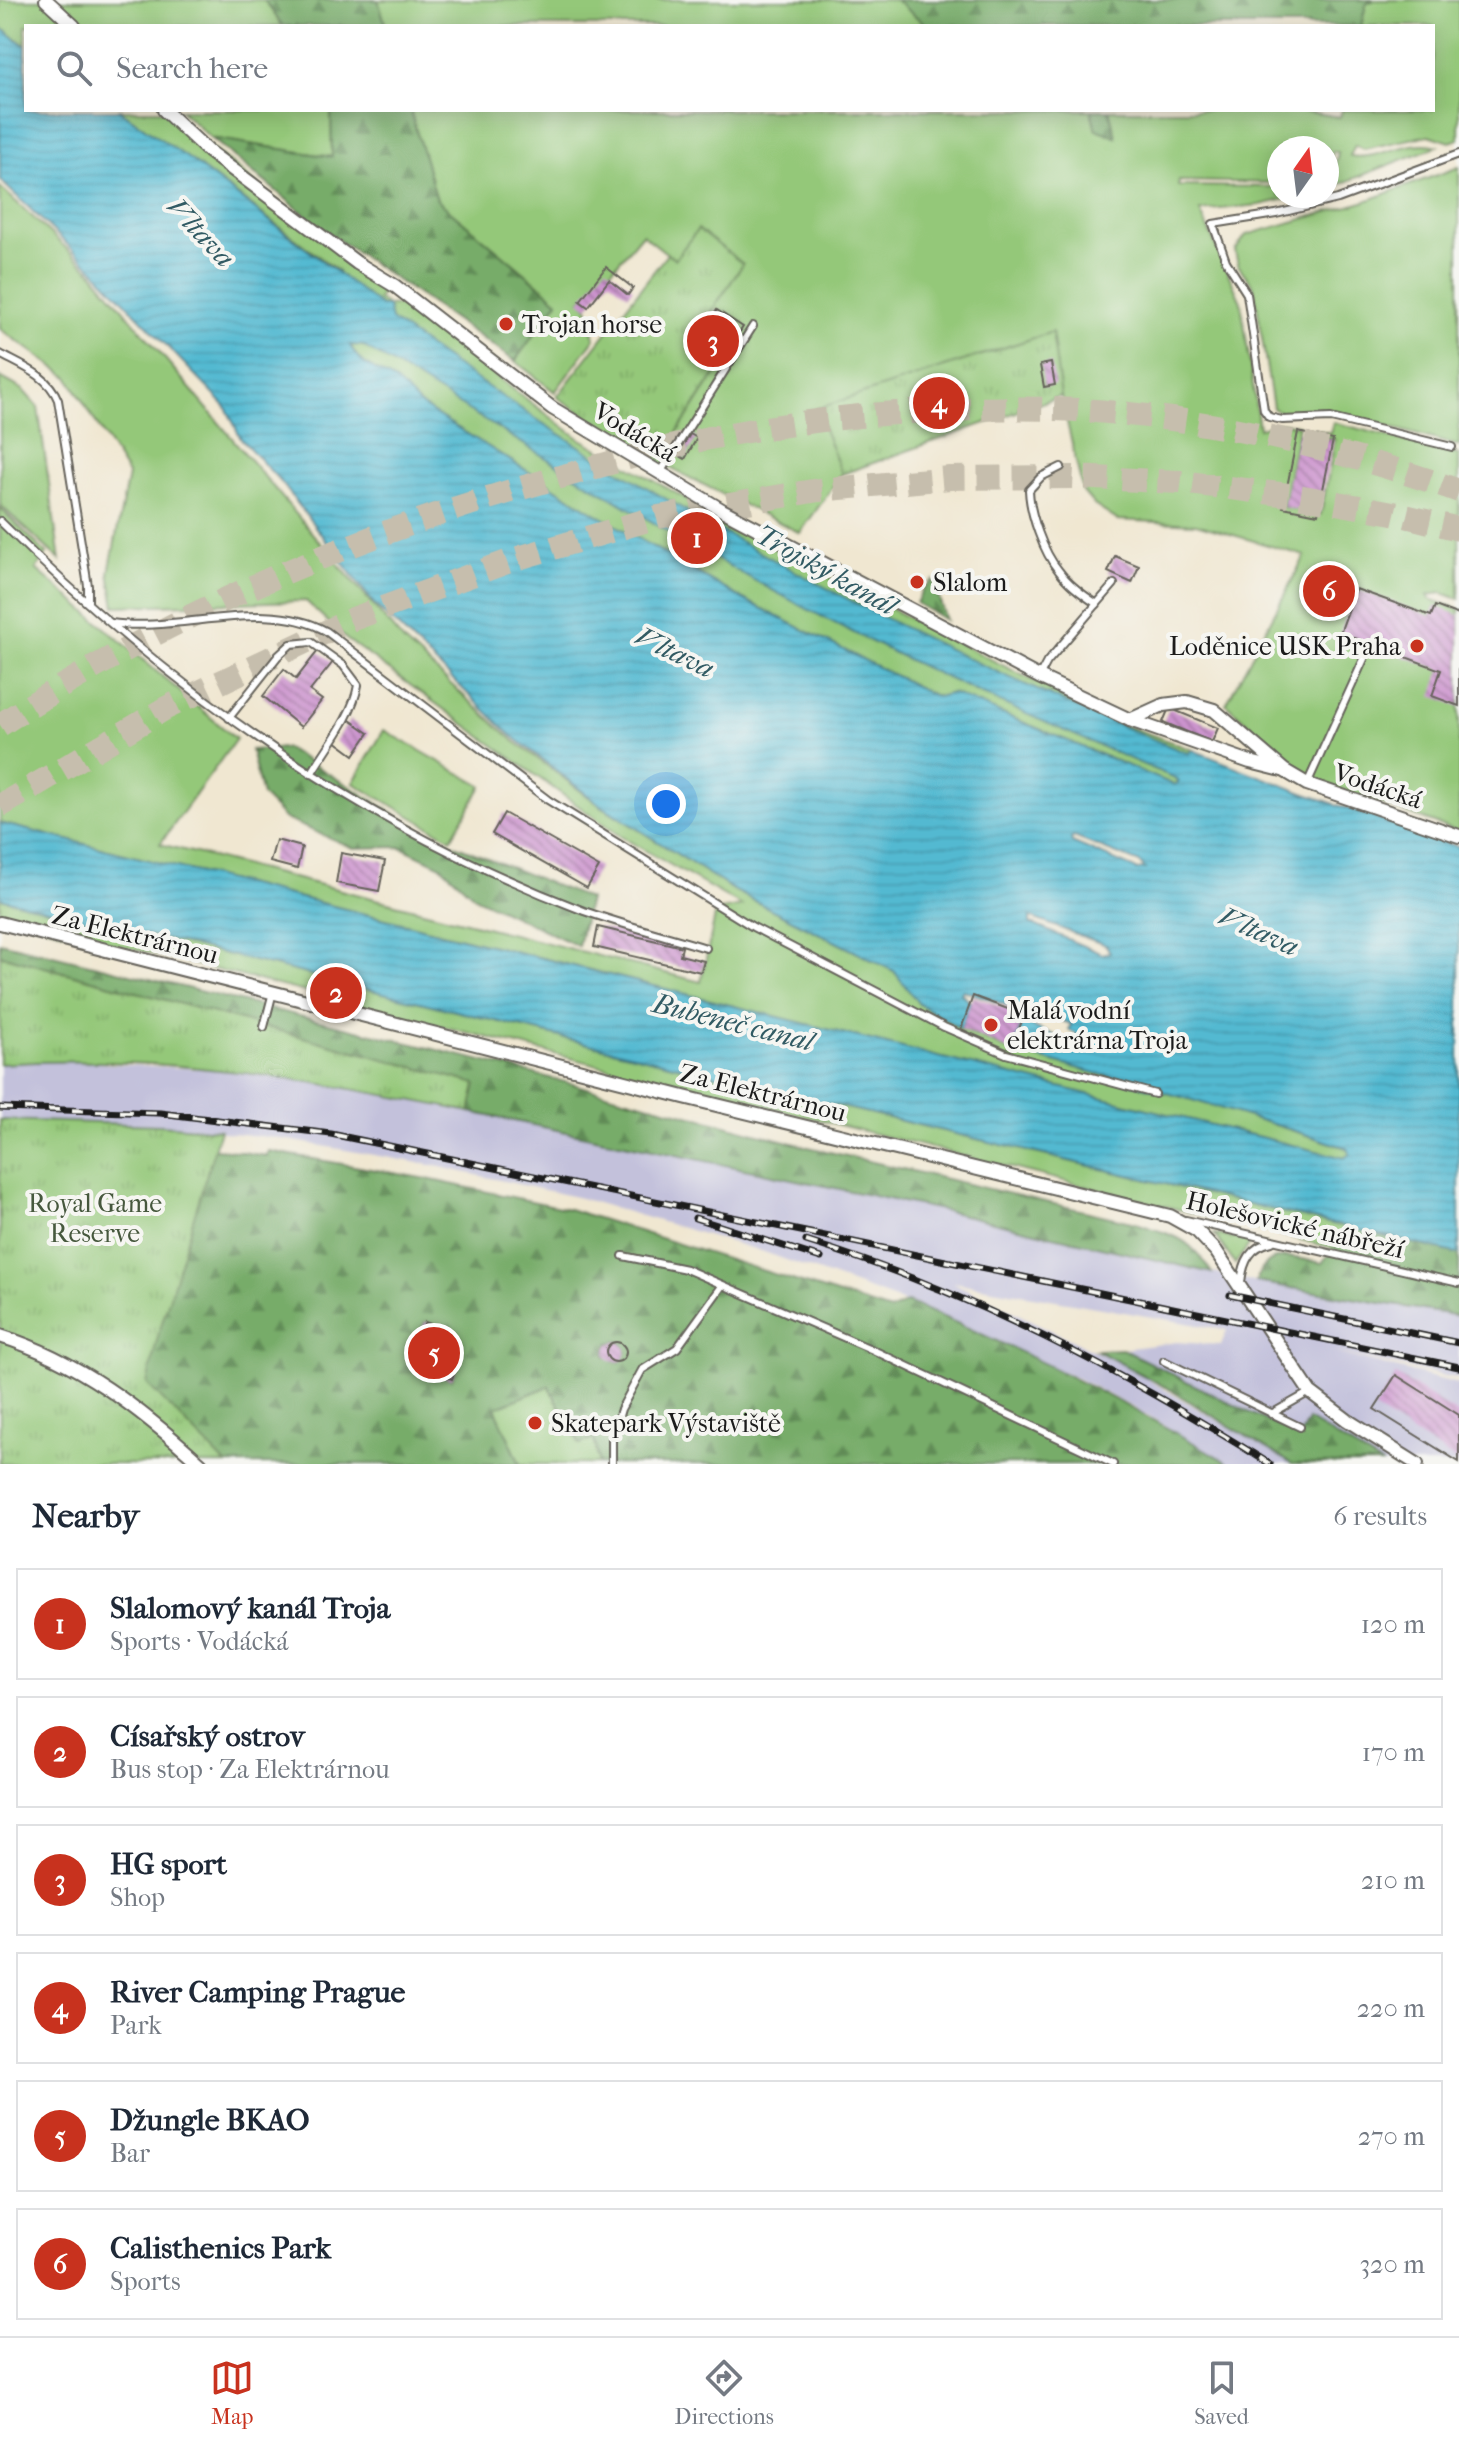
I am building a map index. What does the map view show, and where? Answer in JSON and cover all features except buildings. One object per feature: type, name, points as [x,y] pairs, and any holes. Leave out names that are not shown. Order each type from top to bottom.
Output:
[{"type":"street","points":[[46,0],[72,24]]},
{"type":"street","name":"Vodácká","points":[[166,112],[208,151],[357,263],[395,286],[552,408],[722,510],[1039,677],[1130,720],[1285,771]]},
{"type":"street","name":"Vodácká","points":[[1130,720],[1163,705],[1187,702],[1214,710],[1285,771],[1307,784],[1459,836]]},
{"type":"street","name":"Za Elektrárnou","points":[[0,923],[1170,1216],[1197,1231],[1207,1241],[1310,1392],[1347,1420],[1417,1464]]},
{"type":"street","points":[[0,1336],[64,1362],[99,1383],[157,1423],[201,1464]]},
{"type":"lane","points":[[1452,447],[1331,418],[1282,420],[1269,417],[1264,410],[1247,294],[1238,275],[1226,261],[1213,224],[1276,214],[1338,199],[1459,154]]},
{"type":"lane","points":[[660,473],[753,326]]},
{"type":"lane","points":[[0,354],[41,376],[58,400],[86,571],[88,603]]},
{"type":"lane","points":[[1061,467],[1041,477],[1029,490],[1030,511],[1057,570],[1078,591],[1097,604]]},
{"type":"lane","points":[[0,521],[172,677],[311,774],[461,858],[585,911],[706,948]]},
{"type":"lane","points":[[1039,677],[1047,662],[1114,584]]},
{"type":"lane","points":[[111,623],[137,627],[257,617],[309,621],[548,800],[753,927],[944,1027],[1006,1054],[1155,1094]]},
{"type":"lane","points":[[229,718],[278,656],[291,644],[311,642],[343,665],[358,685],[357,695],[311,774]]},
{"type":"lane","points":[[1307,784],[1369,648]]},
{"type":"lane","points":[[264,1027],[273,992]]},
{"type":"lane","name":"Holešovické nábřeží","points":[[1170,1216],[1459,1283]]},
{"type":"lane","points":[[1242,1291],[1242,1272],[1247,1257],[1258,1247],[1276,1241]]},
{"type":"lane","points":[[623,1256],[686,1269],[873,1350],[1113,1464]]},
{"type":"lane","points":[[612,1464],[612,1440],[621,1409],[642,1370],[677,1348],[722,1286]]},
{"type":"lane","points":[[1164,1361],[1300,1427]]},
{"type":"lane","points":[[1271,1414],[1310,1392]]},
{"type":"shaded area","points":[[58,1061],[217,1070],[391,1096],[946,1211],[1255,1282],[1459,1316],[1459,1379],[1329,1351],[1459,1384],[1459,1464],[1381,1464],[1309,1420],[1299,1437],[1122,1349],[1177,1342],[1221,1345],[1227,1330],[952,1282],[1123,1365],[1292,1464],[1230,1464],[1079,1379],[932,1312],[761,1251],[580,1198],[436,1166],[277,1138],[160,1125],[0,1120],[0,1064]]},
{"type":"green space","points":[[0,0],[46,0],[72,24],[24,24],[24,45],[0,27]]},
{"type":"green space","points":[[57,0],[264,0],[282,24],[84,24]]},
{"type":"green space","points":[[264,0],[378,0],[385,24],[282,24]]},
{"type":"green space","points":[[378,0],[895,0],[925,24],[385,24]]},
{"type":"green space","points":[[895,0],[1374,0],[1366,4],[1361,24],[925,24]]},
{"type":"green space","points":[[1374,0],[1459,0],[1459,139],[1450,142],[1429,135],[1364,149],[1355,145],[1350,156],[1372,155],[1416,144],[1438,146],[1339,184],[1339,136],[1267,136],[1267,183],[1179,181],[1178,186],[1267,187],[1267,203],[1200,211],[1241,302],[1259,428],[1281,423],[1299,425],[1283,507],[1321,514],[1335,440],[1311,432],[1312,429],[1330,433],[1333,422],[1459,455],[1459,599],[1442,593],[1428,595],[1430,599],[1459,609],[1459,832],[1310,778],[1226,704],[1305,556],[1196,524],[1117,520],[1094,505],[1083,492],[1061,396],[842,474],[800,533],[658,462],[720,367],[689,346],[742,265],[674,259],[642,234],[581,300],[588,307],[595,338],[555,392],[515,361],[558,301],[437,200],[411,112],[1092,112],[1096,129],[1116,136],[1110,112],[1309,112],[1340,117],[1341,112],[1435,112],[1435,24],[1361,24],[1366,4]]},
{"type":"green space","points":[[122,112],[167,112],[386,287],[378,299],[388,306],[400,305],[579,438],[794,560],[1111,720],[1193,750],[1188,753],[1179,782],[1174,785],[952,693],[937,697],[739,597],[600,516],[419,404],[395,381],[356,358],[350,344],[338,271]]},
{"type":"green space","points":[[182,112],[331,112],[332,157],[211,138]]},
{"type":"green space","points":[[331,112],[411,112],[437,200],[558,301],[515,361],[324,230],[211,138],[332,157]]},
{"type":"green space","points":[[1092,112],[1110,112],[1116,137],[1096,129]]},
{"type":"green space","points":[[1459,167],[1459,446],[1321,409],[1282,413],[1273,408],[1254,287],[1238,265],[1235,251],[1246,235],[1363,202]]},
{"type":"green space","points":[[0,187],[91,271],[404,642],[514,741],[598,804],[735,891],[894,971],[919,1004],[961,1029],[1011,1051],[1179,1094],[1347,1148],[1350,1154],[1344,1158],[0,823],[0,508],[47,554],[36,569],[236,739],[160,844],[701,982],[716,911],[742,906],[620,836],[346,639],[306,601],[115,606],[109,573],[128,475],[68,377],[0,329]]},
{"type":"green space","points":[[698,229],[743,264],[689,345],[720,366],[658,462],[557,397],[667,254],[675,259]]},
{"type":"green space","points":[[1052,332],[1061,396],[842,474],[816,409]]},
{"type":"green space","points":[[0,377],[22,389],[38,407],[60,560],[0,505]]},
{"type":"green space","points":[[933,580],[946,620],[916,603],[923,589]]},
{"type":"green space","points":[[384,730],[482,786],[451,839],[353,783]]},
{"type":"green space","points":[[286,748],[430,835],[589,899],[578,946],[476,898],[441,866],[401,847],[353,848],[285,819],[262,796],[251,750]]},
{"type":"green space","points":[[0,898],[843,1107],[1370,1233],[1333,1248],[0,916]]},
{"type":"green space","points":[[0,942],[535,1074],[804,1146],[1136,1223],[1188,1244],[1212,1273],[946,1211],[470,1112],[475,1084],[0,955]]},
{"type":"green space","points":[[0,955],[476,1084],[470,1112],[354,1089],[236,1072],[118,1062],[0,1064]]},
{"type":"green space","name":"Royal Game Reserve","points":[[0,1120],[220,1130],[158,1336],[147,1384],[226,1464],[0,1464]]},
{"type":"green space","points":[[99,1141],[229,1150],[267,1156],[268,1151],[422,1178],[569,1209],[890,1311],[907,1302],[1072,1377],[1230,1464],[599,1464],[594,1438],[580,1444],[549,1386],[495,1408],[520,1464],[215,1464],[130,1383]],"holes":[[[425,1322],[452,1332],[445,1350],[460,1356],[452,1379],[411,1364]],[[609,1343],[622,1343],[626,1352],[621,1361],[615,1362],[606,1356],[606,1350]]]},
{"type":"green space","points":[[1370,1233],[1459,1254],[1459,1316],[1256,1282],[1261,1271],[1274,1259],[1291,1258],[1322,1263],[1333,1248]]},
{"type":"green space","points":[[1214,1234],[1251,1242],[1235,1264]]},
{"type":"green space","points":[[1122,1349],[1299,1437],[1308,1420],[1381,1464],[1292,1464],[1167,1388],[1096,1350]]},
{"type":"green space","name":"Skatepark Výstaviště","points":[[549,1386],[579,1443],[594,1438],[599,1464],[520,1464],[495,1408]]},
{"type":"water","points":[[0,27],[24,45],[24,112],[122,112],[192,161],[381,306],[388,306],[391,320],[484,384],[578,446],[773,560],[873,612],[1078,708],[1182,751],[1188,753],[1193,750],[1303,793],[1459,847],[1459,1254],[843,1107],[0,898],[0,823],[1344,1158],[1350,1154],[1347,1148],[1264,1121],[1011,1051],[1022,1022],[1065,1040],[1073,1041],[1078,1035],[1069,1030],[1071,1024],[1033,1006],[1029,1013],[963,990],[961,993],[971,1003],[961,1029],[919,1004],[894,971],[735,891],[599,804],[511,735],[375,605],[281,482],[241,439],[226,407],[92,268],[0,180]],"holes":[[[350,345],[363,346],[607,495],[793,601],[935,673],[1179,782],[1174,785],[952,693],[937,697],[739,597],[600,516],[419,404],[395,381],[364,362]],[[1074,837],[1140,863],[1145,869],[1137,870],[1072,842]],[[1030,917],[1106,945],[1110,952],[1102,954],[1030,923]]]},
{"type":"tunnel","points":[[0,725],[130,647],[337,551],[553,479],[669,447],[752,430],[837,418],[924,411],[1010,408],[1104,412],[1259,434],[1361,459],[1459,491]]},
{"type":"tunnel","points":[[0,806],[166,708],[353,619],[515,559],[658,517],[819,490],[950,478],[1073,477],[1180,482],[1297,496],[1393,513],[1459,529]]},
{"type":"railway","points":[[0,1108],[160,1113],[331,1134],[1459,1367]]},
{"type":"railway","points":[[695,1218],[821,1258]]},
{"type":"railway","points":[[806,1241],[927,1284],[1045,1337],[1159,1398],[1270,1464]]},
{"type":"railway","points":[[1230,1295],[1459,1343]]},
{"type":"place","name":"Trojan horse","points":[[506,324]]},
{"type":"place","name":"HG sport","points":[[713,341]]},
{"type":"place","name":"River Camping Prague","points":[[939,403]]},
{"type":"place","name":"Slalomový kanál Troja","points":[[697,538]]},
{"type":"place","name":"Slalom","points":[[917,582]]},
{"type":"place","name":"Calisthenics Park","points":[[1329,591]]},
{"type":"place","name":"Loděnice USK Praha","points":[[1417,646]]},
{"type":"place","name":"Císařský ostrov","points":[[336,993]]},
{"type":"place","name":"Malá vodní elektrárna Troja","points":[[991,1025]]},
{"type":"place","name":"Džungle BKAO","points":[[434,1353]]},
{"type":"place","name":"Skatepark Výstaviště","points":[[535,1423]]},
{"type":"water label","name":"Vltava","points":[[201,232]]},
{"type":"water label","name":"Trojský kanál","points":[[826,570]]},
{"type":"water label","name":"Vltava","points":[[675,652]]},
{"type":"water label","name":"Vltava","points":[[1259,931]]},
{"type":"water label","name":"Bubeneč canal","points":[[733,1022]]}]
